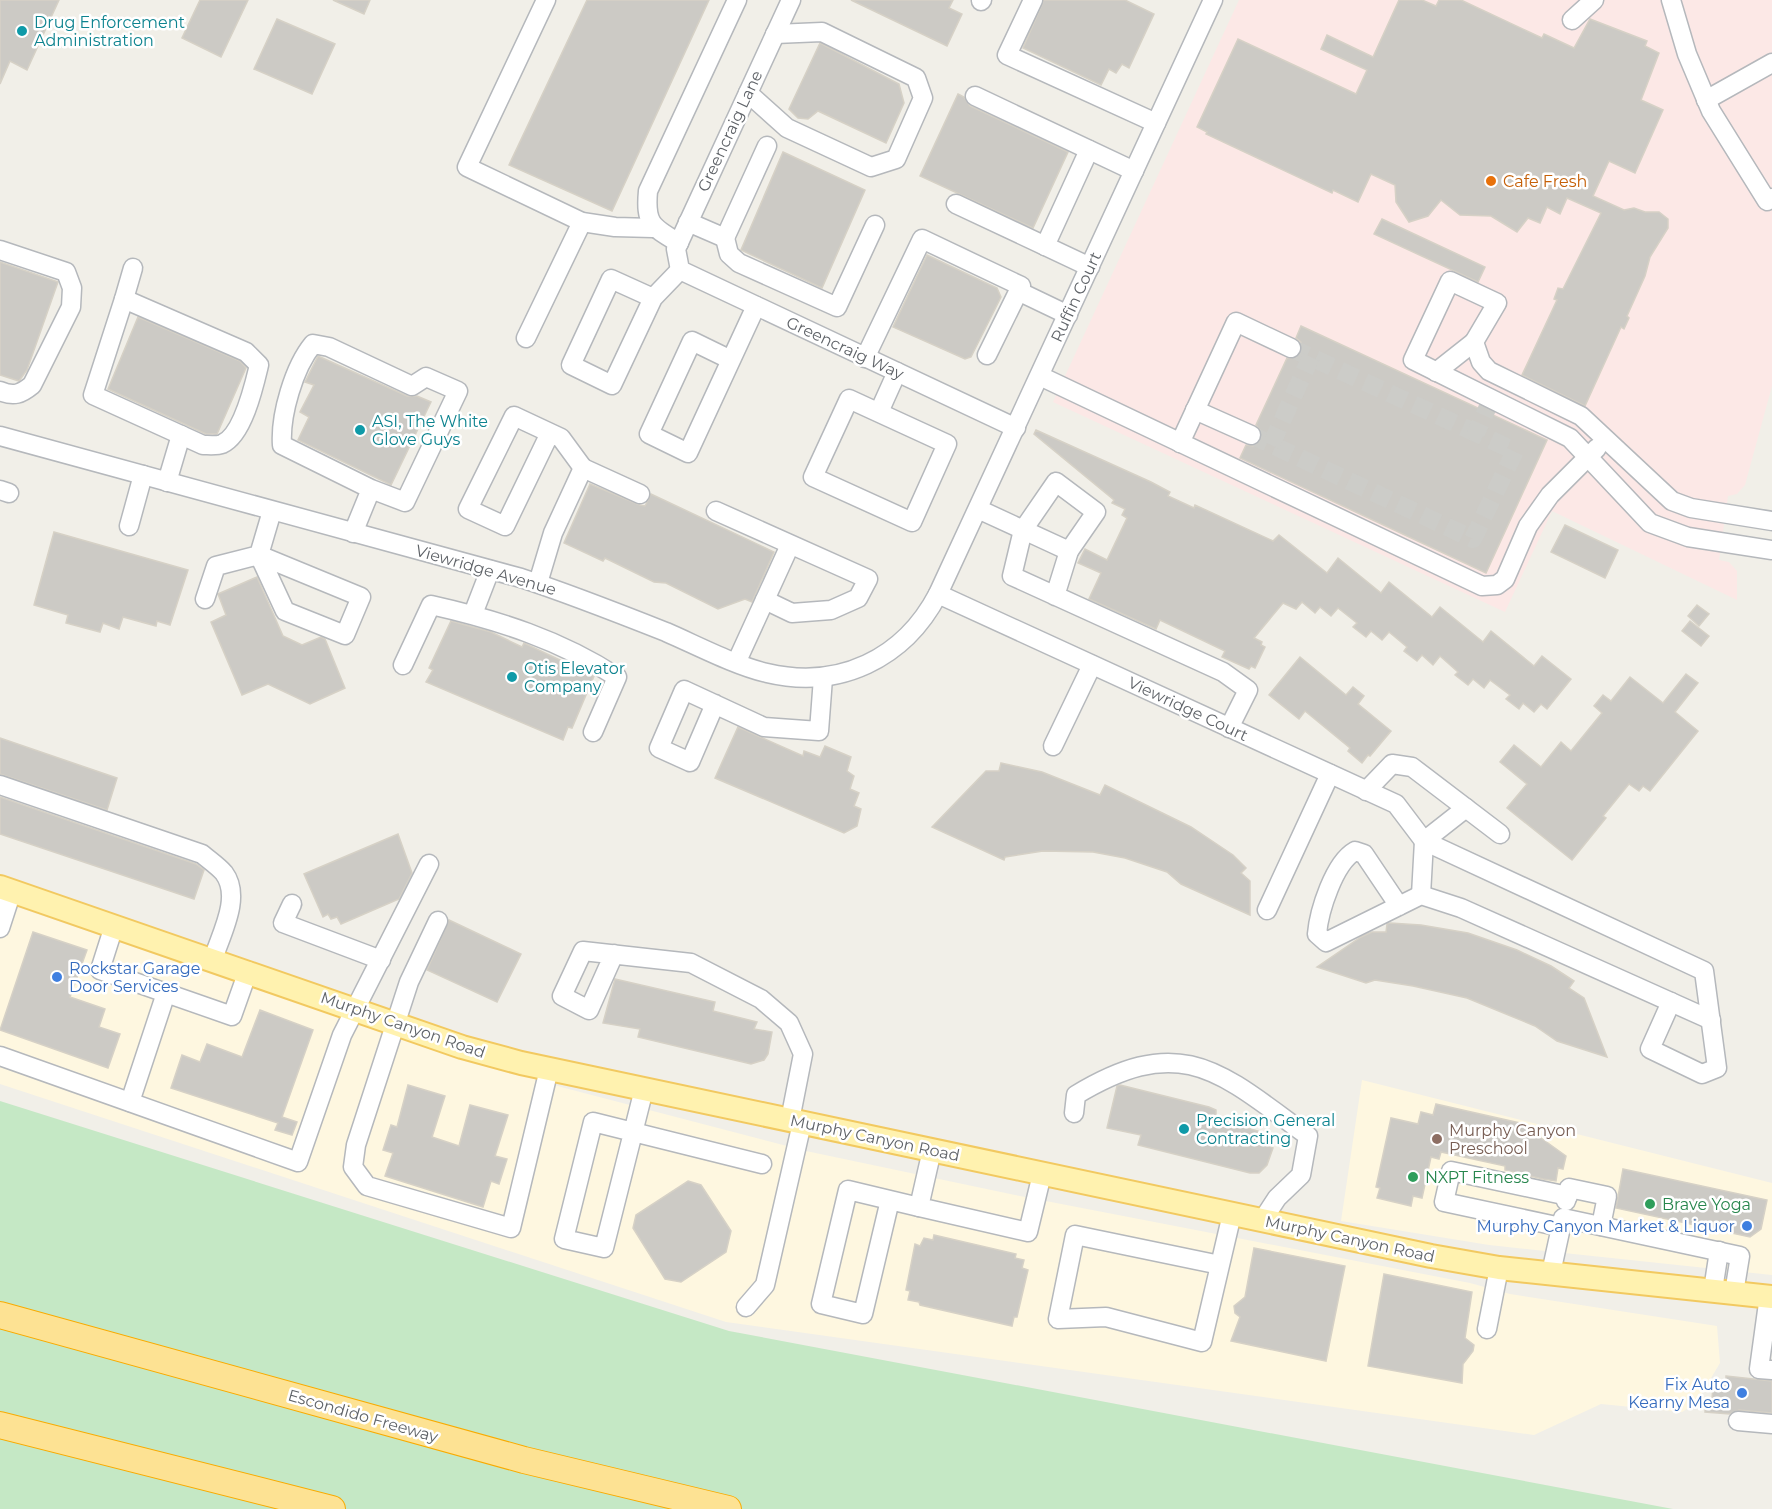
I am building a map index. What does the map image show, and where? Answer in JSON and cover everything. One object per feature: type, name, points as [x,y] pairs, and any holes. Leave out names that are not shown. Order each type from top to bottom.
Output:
[{"type":"highway","name":"Escondido Freeway","points":[[6,1316],[524,1460],[728,1509]]},
{"type":"highway","points":[[0,1425],[332,1509]]},
{"type":"main road","name":"Murphy Canyon Road","points":[[6,889],[356,1008],[462,1047],[549,1069],[1262,1221],[1499,1268],[1770,1296]]},
{"type":"street","points":[[546,0],[467,167],[582,222],[615,227],[653,228],[679,243]]},
{"type":"street","points":[[653,228],[646,212],[648,191],[736,0]]},
{"type":"street","name":"Greencraig Lane","points":[[679,267],[676,249],[791,0]]},
{"type":"street","points":[[1033,0],[1007,55],[1156,123]]},
{"type":"street","points":[[1572,20],[1594,0]]},
{"type":"street","points":[[1671,0],[1687,54],[1706,100],[1767,201],[1772,198]]},
{"type":"street","name":"Ruffin Court","points":[[938,594],[1068,315],[1210,1]]},
{"type":"street","points":[[748,93],[787,128],[871,167],[896,159],[923,98],[916,78],[822,32],[775,34]]},
{"type":"street","points":[[1706,100],[1772,63]]},
{"type":"street","points":[[975,96],[1134,171]]},
{"type":"street","points":[[767,146],[725,238],[729,254],[740,263],[837,308],[875,225]]},
{"type":"street","points":[[1045,246],[1089,150]]},
{"type":"street","points":[[956,204],[1090,267]]},
{"type":"street","points":[[526,338],[582,222]]},
{"type":"street","points":[[688,222],[725,238]]},
{"type":"street","points":[[866,358],[922,239],[1021,285],[987,355]]},
{"type":"street","points":[[0,250],[66,272],[72,288],[71,307],[32,385],[22,393],[11,396],[0,391]]},
{"type":"street","points":[[653,298],[611,279],[571,365],[612,385],[653,298],[679,267]]},
{"type":"street","name":"Greencraig Way","points":[[679,267],[756,306],[1016,428]]},
{"type":"street","points":[[124,299],[246,352],[259,365],[254,390],[235,434],[221,444],[203,445],[93,395],[133,268]]},
{"type":"street","points":[[1436,372],[1474,342],[1497,303],[1450,281],[1413,360],[1436,372],[1570,438],[1650,523],[1688,537],[1772,550]]},
{"type":"street","points":[[1018,291],[1068,315]]},
{"type":"street","points":[[731,360],[692,341],[649,434],[688,453],[756,306]]},
{"type":"street","points":[[1180,443],[1236,322],[1291,348]]},
{"type":"street","points":[[1474,342],[1481,362],[1502,377],[1581,416],[1672,501],[1691,508],[1772,520]]},
{"type":"street","points":[[313,344],[330,347],[412,386],[426,377],[458,391],[405,502],[370,489],[282,445],[280,427],[302,357],[313,344]]},
{"type":"street","points":[[879,412],[897,372]]},
{"type":"street","points":[[1040,376],[1482,586],[1497,585],[1505,579],[1528,526],[1550,495],[1607,439]]},
{"type":"street","points":[[1491,399],[1502,377]]},
{"type":"street","points":[[849,399],[879,412],[947,444],[912,522],[813,477],[849,399]]},
{"type":"street","points":[[1195,410],[1251,435]]},
{"type":"street","points":[[550,433],[505,526],[468,509],[514,416],[561,438],[583,468],[640,494]]},
{"type":"street","points":[[166,482],[181,435]]},
{"type":"street","name":"Viewridge Avenue","points":[[0,436],[538,583],[766,673],[802,679],[823,678],[885,657],[898,647],[928,614],[938,594]]},
{"type":"street","points":[[538,583],[553,533],[583,468]]},
{"type":"street","points":[[129,526],[143,475]]},
{"type":"street","points":[[1055,596],[1069,551],[1096,512],[1056,482],[1023,530],[1012,576],[1055,596],[1222,672],[1248,690],[1229,728]]},
{"type":"street","points":[[353,533],[370,489]]},
{"type":"street","points":[[978,509],[1069,551]]},
{"type":"street","points":[[205,599],[216,566],[259,555],[361,597],[345,635],[285,611],[259,555],[272,511]]},
{"type":"street","points":[[716,511],[868,579],[858,598],[831,610],[792,613],[765,600]]},
{"type":"street","points":[[736,661],[790,545]]},
{"type":"street","points":[[473,614],[490,570]]},
{"type":"street","name":"Viewridge Court","points":[[938,594],[1396,804],[1424,841]]},
{"type":"street","points":[[403,665],[431,605],[473,614],[539,636],[594,662],[617,677],[593,732]]},
{"type":"street","points":[[1053,746],[1092,664]]},
{"type":"street","points":[[715,704],[764,727],[819,731],[823,678]]},
{"type":"street","points":[[1366,790],[1392,764],[1412,767],[1500,834]]},
{"type":"street","points":[[1267,910],[1330,774]]},
{"type":"street","points":[[0,785],[202,854],[224,872],[232,889],[228,915],[213,959]]},
{"type":"street","points":[[1422,895],[1424,841],[1466,808]]},
{"type":"street","points":[[1424,841],[1704,971],[1717,1068],[1702,1074],[1650,1049],[1671,1002]]},
{"type":"street","points":[[1399,906],[1364,854],[1354,851],[1346,856],[1326,895],[1318,918],[1317,934],[1326,942],[1422,895],[1461,908],[1711,1020]]},
{"type":"street","points":[[0,1056],[298,1162],[342,1035],[429,864]]},
{"type":"street","points":[[0,928],[6,889]]},
{"type":"street","points":[[292,904],[283,923],[381,960]]},
{"type":"street","points":[[438,921],[409,981],[356,1145],[353,1167],[367,1186],[511,1228],[549,1069]]},
{"type":"street","points":[[114,926],[100,970],[232,1016],[248,971]]},
{"type":"street","points":[[614,954],[690,963],[761,999],[789,1023],[803,1054],[796,1122],[765,1285],[746,1307]]},
{"type":"street","points":[[130,1102],[166,993]]},
{"type":"street","points":[[1074,1113],[1076,1095],[1098,1082],[1155,1062],[1182,1062],[1206,1068],[1235,1083],[1308,1136],[1301,1175],[1277,1198],[1262,1221]]},
{"type":"street","points":[[644,1089],[633,1132],[604,1248],[564,1239],[593,1122],[633,1132],[762,1164]]},
{"type":"street","points":[[919,1207],[932,1150]]},
{"type":"street","points":[[1568,1196],[1451,1171],[1444,1202],[1562,1222],[1601,1226],[1740,1256],[1724,1292]]},
{"type":"street","points":[[890,1200],[863,1314],[821,1304],[848,1190],[1028,1232],[1042,1174]]},
{"type":"street","points":[[1551,1273],[1569,1188],[1607,1196],[1601,1226]]},
{"type":"street","points":[[1220,1265],[1075,1235],[1058,1319],[1106,1317],[1202,1342],[1232,1214]]},
{"type":"street","points":[[1719,1251],[1724,1292]]},
{"type":"street","points":[[1487,1329],[1499,1268]]},
{"type":"street","points":[[1770,1296],[1768,1333],[1759,1369],[1772,1370]]},
{"type":"street","points":[[1738,1421],[1772,1425]]},
{"type":"shaded area","points":[[1239,0],[1772,0],[1772,386],[1745,485],[1737,494],[1728,496],[1719,560],[1729,562],[1737,571],[1737,600],[1552,511],[1505,612],[1053,402]]},
{"type":"shaded area","points":[[0,901],[253,988],[561,1087],[806,1151],[1015,1195],[1470,1283],[1510,1294],[1717,1326],[1720,1363],[1696,1403],[1682,1412],[1601,1404],[1534,1435],[726,1322],[0,1084]]},
{"type":"shaded area","points":[[1362,1080],[1772,1183],[1772,1275],[1489,1245],[1341,1221]]},
{"type":"green space","points":[[0,1101],[729,1331],[1673,1509],[0,1509]]},
{"type":"building","name":"Drug Enforcement Administration","points":[[0,0],[59,0],[27,70],[10,61],[0,84]]},
{"type":"building","points":[[200,0],[248,0],[221,57],[182,38]]},
{"type":"building","points":[[333,0],[370,0],[364,14]]},
{"type":"building","points":[[587,0],[709,0],[612,211],[509,165]]},
{"type":"building","points":[[851,0],[953,0],[949,8],[962,14],[947,46]]},
{"type":"building","points":[[1044,0],[1125,0],[1154,14],[1129,68],[1122,64],[1116,73],[1109,69],[1101,85],[1023,48]]},
{"type":"building","points":[[1399,0],[1422,0],[1436,6],[1439,0],[1461,0],[1542,38],[1544,34],[1574,48],[1590,19],[1647,41],[1645,46],[1659,53],[1641,100],[1663,110],[1635,173],[1609,161],[1593,196],[1624,210],[1634,208],[1645,212],[1659,212],[1668,219],[1668,228],[1650,257],[1645,276],[1627,316],[1629,318],[1624,329],[1621,327],[1585,406],[1522,375],[1557,300],[1554,299],[1558,288],[1563,289],[1601,213],[1567,198],[1560,214],[1547,207],[1540,223],[1528,218],[1517,232],[1491,216],[1460,215],[1441,200],[1428,216],[1409,222],[1396,202],[1395,185],[1371,174],[1358,202],[1333,190],[1332,193],[1206,134],[1207,132],[1197,127],[1238,39],[1356,94],[1367,70],[1321,49],[1327,35],[1373,57]]},
{"type":"building","points":[[277,19],[335,44],[312,94],[254,69]]},
{"type":"building","points":[[820,43],[899,84],[904,103],[886,143],[818,111],[808,119],[798,118],[789,109]]},
{"type":"building","points":[[958,94],[964,97],[970,106],[1068,152],[1033,228],[920,176]]},
{"type":"building","points":[[783,152],[865,190],[822,288],[741,250]]},
{"type":"building","points":[[1382,219],[1485,267],[1478,282],[1374,234]]},
{"type":"building","points":[[927,255],[997,288],[1001,297],[971,357],[965,359],[893,327]]},
{"type":"building","points":[[0,262],[58,282],[27,370],[19,381],[0,375]]},
{"type":"building","points":[[138,317],[240,361],[246,368],[217,434],[206,434],[108,389]]},
{"type":"building","points":[[1301,326],[1547,440],[1486,573],[1240,458],[1246,445],[1253,446],[1261,440],[1262,433],[1256,425],[1287,358],[1297,358],[1301,352],[1301,342],[1296,338]]},
{"type":"building","name":"ASI, The White Glove Guys","points":[[318,356],[407,396],[417,396],[431,402],[391,485],[298,440],[309,417],[300,412],[314,385],[305,382]]},
{"type":"building","points":[[1036,430],[1151,482],[1170,492],[1168,496],[1194,508],[1195,505],[1273,541],[1279,535],[1327,573],[1338,558],[1381,593],[1389,582],[1432,617],[1440,607],[1483,642],[1491,631],[1534,666],[1542,656],[1571,679],[1547,709],[1541,704],[1534,712],[1523,703],[1519,709],[1506,699],[1510,695],[1490,680],[1484,688],[1473,679],[1468,685],[1455,675],[1458,672],[1440,656],[1433,665],[1422,655],[1417,661],[1404,651],[1407,647],[1389,632],[1382,640],[1371,631],[1366,637],[1353,627],[1357,623],[1338,608],[1331,616],[1320,607],[1315,613],[1302,602],[1296,609],[1283,603],[1254,638],[1262,642],[1261,645],[1265,647],[1255,668],[1251,666],[1249,669],[1222,657],[1225,651],[1160,620],[1156,629],[1089,599],[1101,573],[1078,563],[1085,549],[1107,560],[1127,518],[1122,515],[1125,509],[1112,503],[1114,500],[1034,434]]},
{"type":"building","points":[[590,484],[645,506],[651,494],[774,552],[752,602],[745,599],[718,609],[666,583],[654,582],[605,558],[603,561],[564,543]]},
{"type":"building","points":[[1565,525],[1618,550],[1605,578],[1551,552]]},
{"type":"building","points":[[54,532],[188,570],[170,625],[157,621],[156,626],[123,617],[119,629],[103,623],[100,632],[66,623],[68,615],[34,605]]},
{"type":"building","points":[[257,577],[283,636],[302,645],[321,637],[325,639],[345,688],[310,704],[268,684],[242,695],[211,622],[226,615],[218,594]]},
{"type":"building","points":[[1697,605],[1709,614],[1699,626],[1688,616]]},
{"type":"building","name":"Otis Elevator Company","points":[[451,621],[491,632],[522,647],[524,643],[594,676],[572,728],[568,727],[563,740],[426,682],[433,670],[429,668]]},
{"type":"building","points":[[1690,621],[1709,636],[1701,646],[1682,631]]},
{"type":"building","points":[[1300,657],[1346,695],[1353,687],[1364,696],[1358,704],[1391,731],[1362,763],[1348,751],[1350,748],[1305,711],[1299,719],[1269,695]]},
{"type":"building","points":[[1686,674],[1698,683],[1675,712],[1698,731],[1650,791],[1643,786],[1639,791],[1629,784],[1603,816],[1606,818],[1572,860],[1507,808],[1527,784],[1500,762],[1514,745],[1541,767],[1561,742],[1571,751],[1602,713],[1594,706],[1603,695],[1611,701],[1630,677],[1663,703]]},
{"type":"building","points":[[738,727],[803,756],[804,751],[820,757],[825,746],[851,757],[847,771],[854,776],[850,789],[859,793],[854,806],[861,809],[857,826],[844,833],[715,778]]},
{"type":"building","points":[[0,738],[117,778],[107,810],[0,774]]},
{"type":"building","points":[[1001,763],[1042,772],[1100,795],[1105,785],[1191,827],[1233,855],[1246,868],[1241,873],[1250,881],[1250,915],[1181,884],[1167,872],[1125,858],[1093,852],[1043,851],[1005,857],[1004,860],[932,827],[986,771],[999,771]]},
{"type":"building","points":[[0,797],[196,864],[204,870],[194,899],[0,834]]},
{"type":"building","points":[[398,834],[412,873],[399,899],[341,924],[337,917],[331,919],[328,914],[323,917],[304,874]]},
{"type":"building","points":[[449,920],[521,954],[497,1002],[427,970]]},
{"type":"building","points":[[1387,924],[1421,925],[1468,933],[1517,950],[1551,966],[1574,981],[1569,988],[1584,998],[1607,1057],[1557,1041],[1535,1026],[1467,998],[1375,980],[1366,983],[1317,967],[1361,937],[1372,932],[1386,932]]},
{"type":"building","points":[[33,932],[87,950],[70,997],[105,1009],[99,1027],[120,1034],[108,1068],[0,1030]]},
{"type":"building","points":[[615,979],[715,1002],[713,1011],[757,1022],[754,1029],[772,1032],[768,1054],[764,1060],[751,1064],[638,1037],[640,1029],[603,1023]]},
{"type":"building","points":[[260,1010],[313,1030],[282,1117],[297,1122],[292,1135],[275,1130],[278,1123],[171,1088],[182,1055],[200,1062],[207,1044],[242,1057]]},
{"type":"building","points":[[408,1085],[445,1096],[432,1137],[459,1146],[470,1105],[508,1115],[495,1156],[507,1159],[499,1184],[491,1181],[483,1207],[385,1176],[393,1153],[383,1150],[391,1125],[397,1127]]},
{"type":"building","name":"Precision General Contracting","points":[[1117,1086],[1209,1107],[1216,1110],[1216,1119],[1258,1131],[1258,1141],[1273,1148],[1267,1165],[1259,1173],[1250,1173],[1138,1145],[1141,1135],[1107,1128]]},
{"type":"building","points":[[1436,1104],[1520,1123],[1566,1156],[1563,1169],[1558,1168],[1556,1181],[1505,1170],[1505,1166],[1441,1152],[1439,1159],[1431,1157],[1422,1198],[1413,1196],[1411,1206],[1377,1198],[1380,1188],[1376,1187],[1391,1118],[1418,1124],[1421,1112],[1433,1115]]},
{"type":"building","points":[[1623,1169],[1767,1200],[1761,1229],[1750,1237],[1616,1208]]},
{"type":"building","points":[[688,1181],[701,1185],[731,1231],[726,1252],[681,1282],[665,1279],[633,1228],[636,1215]]},
{"type":"building","points":[[934,1235],[1016,1254],[1015,1258],[1024,1260],[1022,1268],[1028,1270],[1017,1317],[1014,1317],[1012,1326],[920,1305],[919,1302],[908,1300],[910,1291],[906,1290],[915,1244],[920,1246],[924,1238],[933,1240]]},
{"type":"building","points":[[1254,1248],[1345,1266],[1326,1361],[1231,1341],[1240,1317],[1235,1313],[1234,1306],[1245,1297]]},
{"type":"building","points":[[1384,1274],[1472,1292],[1465,1338],[1474,1345],[1473,1351],[1463,1364],[1462,1383],[1368,1366]]},
{"type":"building","name":"Fix Auto Kearny Mesa","points":[[1726,1376],[1772,1381],[1772,1413],[1739,1410],[1730,1414],[1705,1412],[1706,1399],[1712,1399],[1713,1386],[1726,1383]]},
{"type":"tunnel","points":[[1291,348],[1476,433]]},
{"type":"tunnel","points":[[1271,445],[1311,357]]},
{"type":"tunnel","points":[[1251,435],[1473,539],[1515,451],[1476,433],[1491,400]]},
{"type":"place","name":"Drug Enforcement Administration","points":[[22,31]]},
{"type":"place","name":"Cafe Fresh","points":[[1491,181]]},
{"type":"place","name":"ASI, The White Glove Guys","points":[[360,430]]},
{"type":"place","name":"Otis Elevator Company","points":[[512,677]]},
{"type":"place","name":"Rockstar Garage Door Services","points":[[57,977]]},
{"type":"place","name":"Precision General Contracting","points":[[1184,1129]]},
{"type":"place","name":"Murphy Canyon Preschool","points":[[1437,1139]]},
{"type":"place","name":"NXPT Fitness","points":[[1413,1177]]},
{"type":"place","name":"Brave Yoga","points":[[1650,1204]]},
{"type":"place","name":"Murphy Canyon Market & Liquor","points":[[1747,1226]]},
{"type":"place","name":"Fix Auto Kearny Mesa","points":[[1742,1393]]}]
